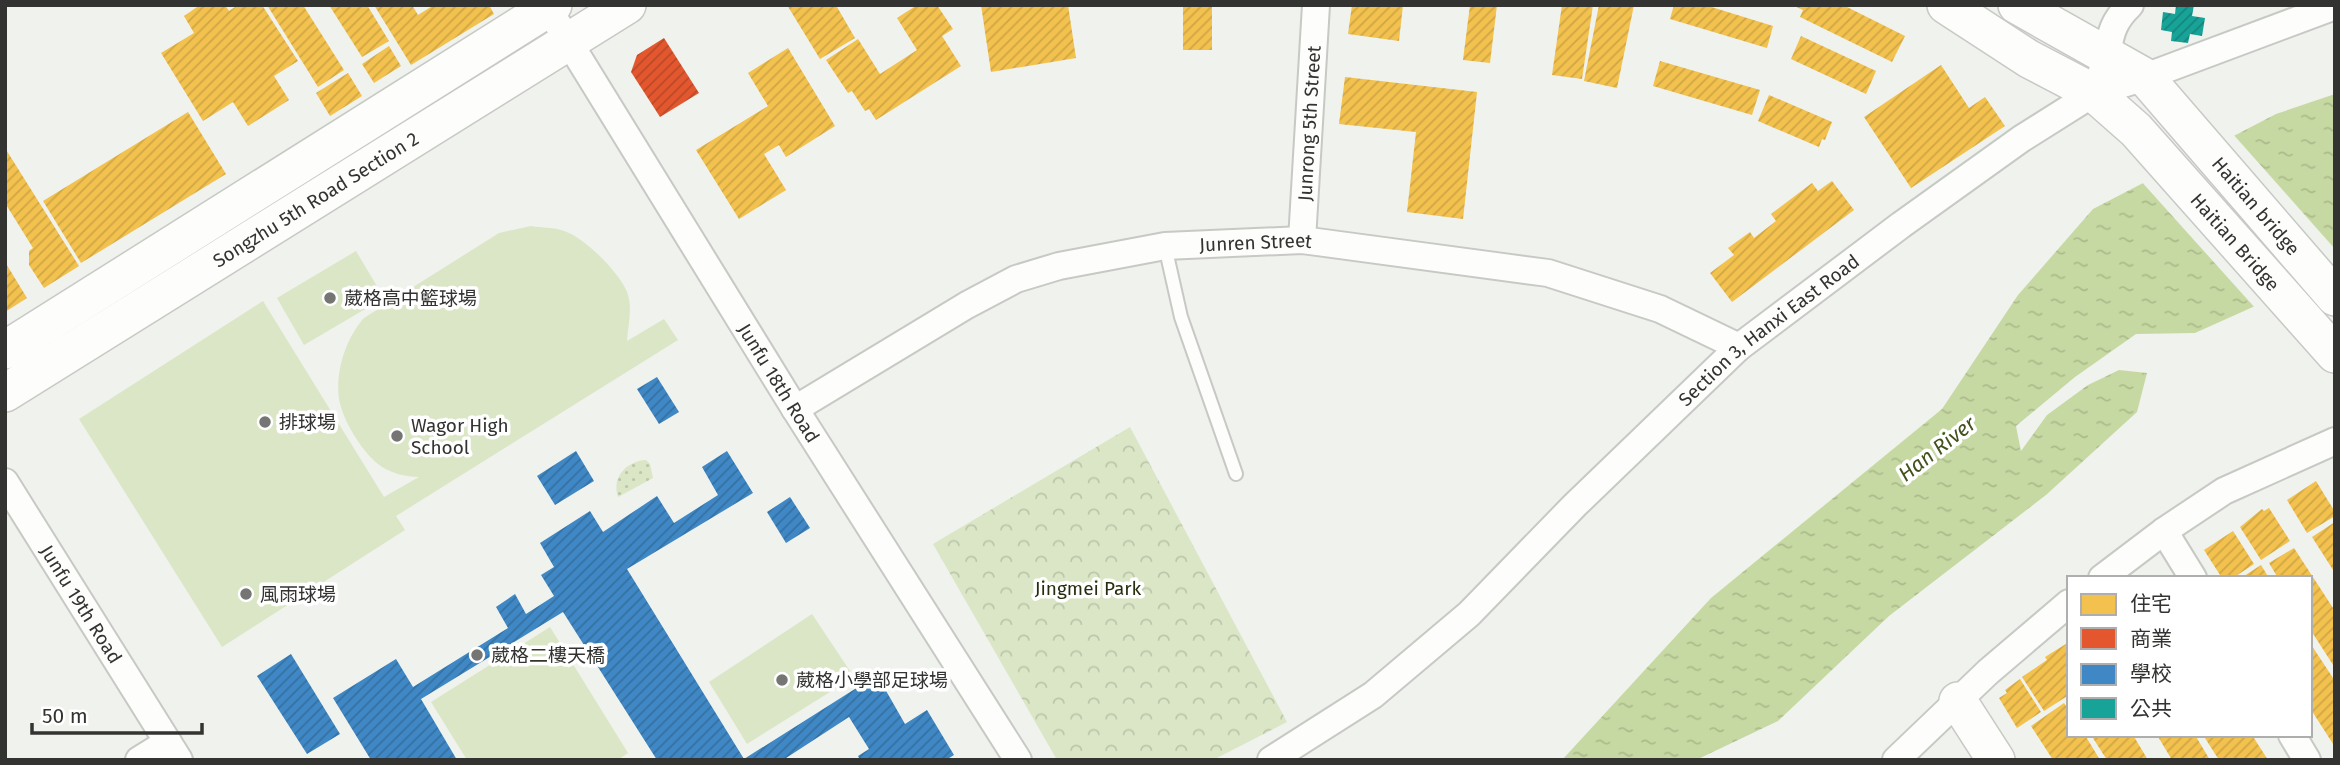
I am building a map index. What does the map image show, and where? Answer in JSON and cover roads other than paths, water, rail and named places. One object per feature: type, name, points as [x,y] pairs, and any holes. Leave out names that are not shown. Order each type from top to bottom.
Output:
[{"type":"street","name":"Songzhu 5th Road Section 2","points":[[5,393],[627,5]]},
{"type":"street","name":"Junrong 5th Street","points":[[1302,240],[1315,5]]},
{"type":"street","points":[[1946,5],[2029,59],[2094,93],[2107,57],[2110,30],[2130,5]]},
{"type":"street","points":[[2017,5],[2145,77]]},
{"type":"street","name":"Songzhu 5th Road Section 2","points":[[5,350],[549,6]]},
{"type":"street","name":"Junfu 18th Road","points":[[549,6],[795,409],[1018,760]]},
{"type":"street","name":"Section 3, Hanxi East Road","points":[[1271,760],[1373,695],[1469,614],[1575,505],[1739,347],[2043,124],[2094,93],[2145,77],[2335,6]]},
{"type":"street","name":"Haitian bridge","points":[[2145,77],[2335,297]]},
{"type":"street","name":"Haitian Bridge","points":[[2094,93],[2136,131],[2335,355]]},
{"type":"street","name":"Junren Street","points":[[795,409],[967,305],[1016,279],[1059,266],[1165,246],[1302,240],[1548,273],[1660,310],[1739,347]]},
{"type":"street","points":[[2105,576],[2164,531],[2224,491],[2335,441]]},
{"type":"street","name":"Junfu 19th Road","points":[[5,482],[173,751]]},
{"type":"street","points":[[2164,531],[2192,576]]},
{"type":"street","points":[[1896,760],[2067,605]]},
{"type":"street","points":[[1958,701],[1996,760]]},
{"type":"street","points":[[2293,737],[2307,760]]},
{"type":"street","points":[[139,760],[173,751]]},
{"type":"lane","points":[[1165,246],[1181,317],[1236,474]]},
{"type":"water","name":"Han River","points":[[2335,94],[2335,270],[2195,333],[2136,334],[2075,377],[2016,426],[2021,451],[2047,415],[2088,385],[2119,370],[2147,373],[2137,412],[2046,495],[1889,616],[1778,721],[1696,760],[1562,760],[1711,598],[1942,409],[2018,295],[2093,209],[2276,114]]},
{"type":"place","name":"葳格高中籃球場","points":[[330,298]]},
{"type":"place","name":"排球場","points":[[265,422]]},
{"type":"place","name":"Wagor High School","points":[[397,436]]},
{"type":"place","name":"風雨球場","points":[[246,594]]},
{"type":"place","name":"葳格二樓天橋","points":[[477,655]]},
{"type":"place","name":"葳格小學部足球場","points":[[782,680]]},
{"type":"park label","name":"Jingmei Park","points":[[1088,588]]}]
